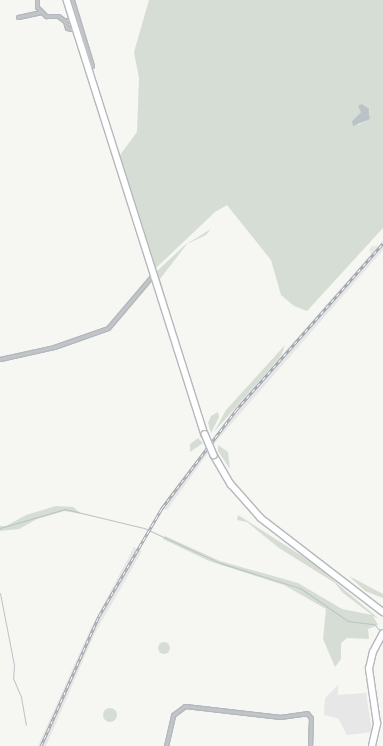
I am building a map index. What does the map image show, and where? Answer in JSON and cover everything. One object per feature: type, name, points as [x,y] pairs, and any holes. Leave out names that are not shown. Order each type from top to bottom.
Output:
[{"type":"main road","points":[[67,0],[205,434],[214,455],[231,484],[261,518],[381,609]]},
{"type":"main road","points":[[372,746],[377,724],[369,669],[378,641],[383,633]]},
{"type":"street","points":[[37,0],[41,12]]},
{"type":"street","points":[[72,0],[92,66]]},
{"type":"street","points":[[18,16],[41,12],[65,21],[73,19]]},
{"type":"street","points":[[65,21],[67,28],[72,29]]},
{"type":"street","points":[[0,359],[39,352],[108,328],[154,275]]},
{"type":"street","points":[[166,746],[173,715],[185,706],[280,717],[307,714],[311,718],[310,746]]},
{"type":"shaded area","points":[[149,0],[383,0],[383,228],[307,311],[294,306],[281,295],[271,260],[227,205],[215,212],[156,268],[120,155],[137,132],[139,78],[134,52]],"holes":[[[361,104],[370,111],[370,118],[358,125],[352,121],[361,112]]]},
{"type":"shaded area","points":[[362,104],[369,109],[370,119],[353,126],[352,121],[361,112],[358,106]]},
{"type":"shaded area","points":[[211,229],[206,235],[187,244],[160,279],[193,389],[156,272],[185,245]]},
{"type":"shaded area","points":[[383,240],[383,250],[218,439],[167,510],[160,508],[243,399],[371,254],[369,250],[372,246],[378,246]]},
{"type":"shaded area","points":[[285,345],[281,356],[214,432],[226,410]]},
{"type":"shaded area","points":[[218,412],[219,417],[211,433],[208,423],[211,416]]},
{"type":"shaded area","points":[[198,438],[203,443],[190,452],[190,444]]},
{"type":"shaded area","points":[[218,445],[228,452],[230,469],[218,451]]},
{"type":"shaded area","points":[[56,506],[73,507],[82,514],[64,511],[37,519],[19,529],[0,531],[0,526],[6,526],[26,515]]},
{"type":"shaded area","points":[[238,515],[313,563],[379,619],[373,616],[378,625],[368,629],[369,639],[347,638],[341,643],[341,659],[335,667],[323,639],[326,609],[284,585],[209,561],[163,539],[165,536],[220,561],[298,583],[342,609],[372,615],[343,593],[335,583],[279,548],[247,522],[237,520]]},
{"type":"shaded area","points":[[134,547],[142,551],[95,633],[46,746],[38,746],[89,632]]},
{"type":"shaded area","points":[[349,576],[383,594],[383,598],[365,591]]},
{"type":"shaded area","points":[[162,642],[166,642],[170,648],[166,654],[162,654],[158,650],[158,646]]},
{"type":"shaded area","points":[[338,685],[338,695],[366,693],[372,732],[347,735],[338,718],[324,715],[325,698]]},
{"type":"shaded area","points":[[107,708],[113,708],[117,715],[113,722],[107,722],[103,718],[103,712]]},
{"type":"waterway","points":[[0,528],[65,509],[144,528],[220,563],[300,588],[348,621],[374,624],[382,633]]},
{"type":"waterway","points":[[0,593],[14,665],[13,678],[21,697],[26,725]]},
{"type":"railway","points":[[41,746],[99,616],[162,508],[236,410],[383,243]]}]
